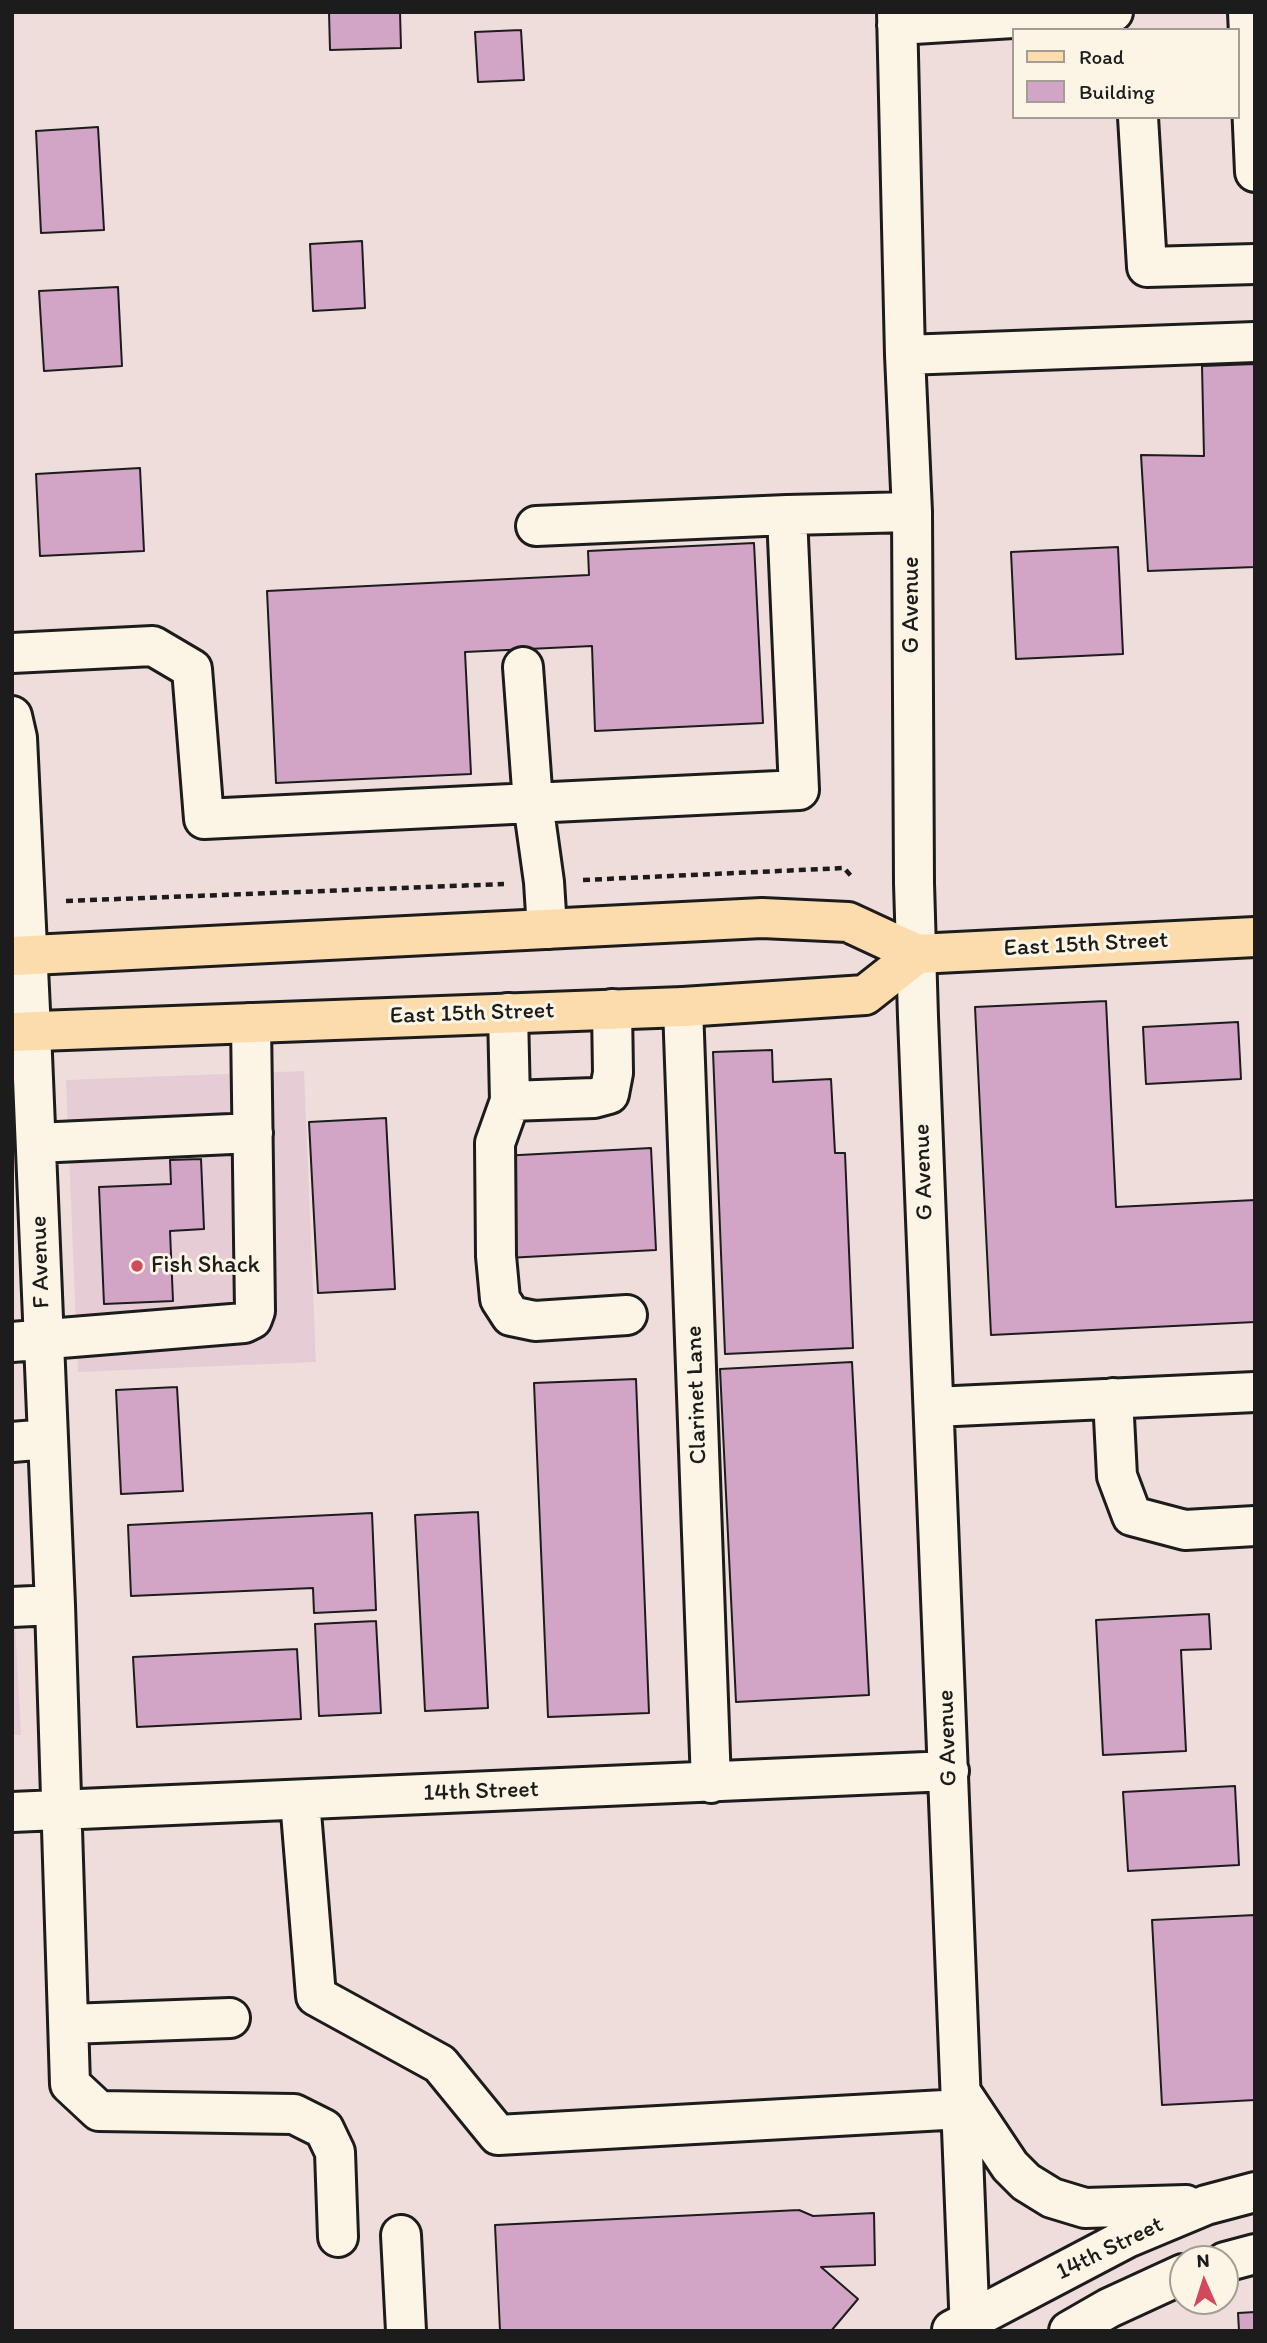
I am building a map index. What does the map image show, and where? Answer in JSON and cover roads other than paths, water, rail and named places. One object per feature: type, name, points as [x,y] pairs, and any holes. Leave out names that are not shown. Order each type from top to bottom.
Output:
[{"type":"main road","name":"East 15th Street","points":[[20,956],[762,918],[848,922],[917,954],[1255,937]]},
{"type":"main road","name":"East 15th Street","points":[[22,1032],[683,1007],[865,995],[917,954]]},
{"type":"street","points":[[897,19],[1113,12]]},
{"type":"street","points":[[1248,12],[1255,172]]},
{"type":"street","name":"G Avenue","points":[[897,19],[905,355],[912,512],[914,883],[962,2102],[964,2327]]},
{"type":"street","points":[[1138,119],[1147,267],[1255,264]]},
{"type":"street","points":[[905,355],[1255,342]]},
{"type":"street","points":[[537,526],[786,514],[912,512]]},
{"type":"street","points":[[12,653],[153,646],[192,669],[204,819],[799,790],[786,514]]},
{"type":"street","points":[[523,667],[533,803],[544,882],[547,929]]},
{"type":"street","name":"F Avenue","points":[[12,716],[18,738],[25,903],[20,956],[22,1032],[36,1143],[28,1341],[30,1441],[55,1605],[70,2084],[99,2111],[294,2115],[324,2129],[335,2152],[338,2237]]},
{"type":"street","name":"Clarinet Lane","points":[[683,1007],[711,1783]]},
{"type":"street","points":[[510,1101],[594,1098],[609,1094],[613,1073],[612,1009]]},
{"type":"street","points":[[508,1013],[510,1101],[495,1143],[496,1256],[500,1299],[511,1316],[535,1321],[627,1315]]},
{"type":"street","points":[[28,1341],[244,1323],[251,1319],[255,1311],[251,1023]]},
{"type":"street","points":[[36,1143],[253,1133]]},
{"type":"street","points":[[934,1407],[1255,1392]]},
{"type":"street","points":[[1113,1398],[1117,1476],[1132,1516],[1185,1530],[1255,1526]]},
{"type":"street","points":[[12,1607],[55,1605]]},
{"type":"street","name":"14th Street","points":[[12,1812],[949,1771]]},
{"type":"street","points":[[300,1800],[316,1996],[440,2064],[498,2134],[962,2102],[1010,2166],[1026,2182],[1052,2198],[1085,2208],[1206,2205]]},
{"type":"street","points":[[69,2024],[230,2018]]},
{"type":"street","name":"14th Street","points":[[964,2327],[1127,2238],[1206,2205],[1255,2192]]},
{"type":"street","points":[[401,2235],[406,2331]]},
{"type":"street","points":[[1069,2331],[1109,2308],[1169,2280]]},
{"type":"place","name":"Fish Shack","points":[[137,1266]]}]
